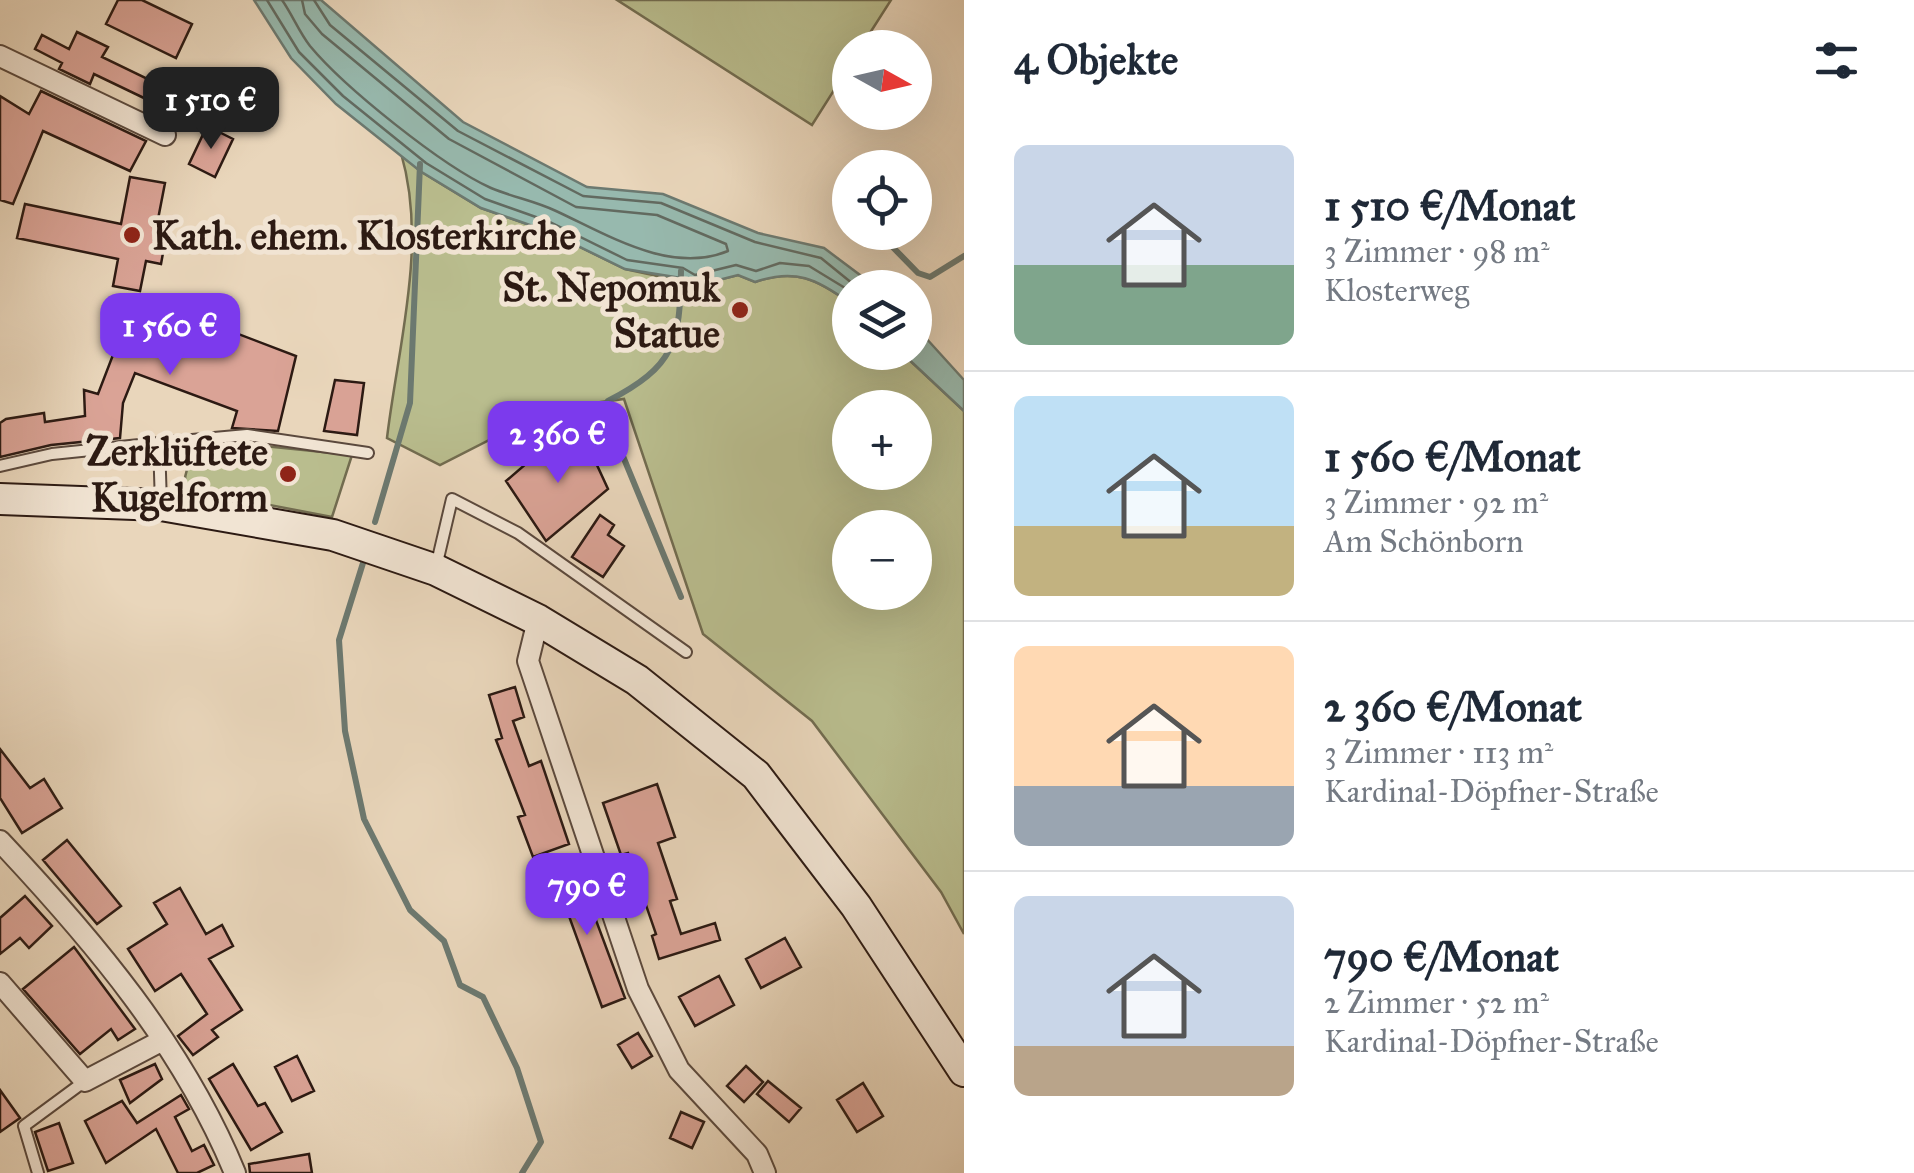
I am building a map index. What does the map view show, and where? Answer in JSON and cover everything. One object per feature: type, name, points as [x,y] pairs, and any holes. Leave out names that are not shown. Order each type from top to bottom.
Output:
[{"type":"main road","points":[[0,499],[161,504],[334,535],[436,570],[538,620],[637,680],[756,775],[856,906],[964,1071]]},
{"type":"street","points":[[0,56],[165,135]]},
{"type":"street","points":[[538,620],[528,661],[638,988],[679,1070],[757,1154],[765,1173]]},
{"type":"street","points":[[0,841],[81,928],[163,1040],[202,1100],[235,1173]]},
{"type":"street","points":[[0,983],[84,1080],[163,1040]]},
{"type":"lane","points":[[0,466],[52,454],[247,435],[368,453]]},
{"type":"lane","points":[[159,443],[161,504]]},
{"type":"lane","points":[[436,570],[452,499],[518,533],[686,652]]},
{"type":"lane","points":[[38,1173],[24,1126],[84,1080]]},
{"type":"green space","points":[[617,0],[891,0],[872,30],[832,30],[832,93],[812,125]]},
{"type":"green space","points":[[401,153],[420,171],[481,208],[547,231],[625,269],[699,285],[738,275],[755,282],[782,276],[805,278],[832,291],[832,370],[920,370],[964,411],[964,934],[941,892],[812,721],[703,634],[624,399],[550,409],[440,465],[387,438],[408,295],[412,223]]},
{"type":"green space","points":[[216,441],[352,455],[332,517],[192,490],[185,485],[189,465]]},
{"type":"water","points":[[254,0],[321,0],[463,122],[587,187],[663,194],[758,233],[824,248],[853,270],[832,270],[832,291],[794,276],[755,282],[738,275],[695,286],[681,278],[625,269],[547,231],[481,208],[420,171],[336,104],[291,58]]},
{"type":"water","points":[[932,345],[964,380],[964,411],[920,370],[932,370]]},
{"type":"building","points":[[118,0],[142,0],[192,24],[176,58],[106,24]]},
{"type":"building","points":[[77,32],[108,47],[102,57],[154,82],[146,99],[94,74],[90,84],[59,69],[62,63],[35,49],[42,35],[69,49]]},
{"type":"building","points":[[41,91],[146,141],[130,171],[43,131],[13,204],[0,200],[0,96],[29,114]]},
{"type":"building","points":[[207,126],[233,139],[215,177],[189,164]]},
{"type":"building","points":[[130,177],[165,183],[154,240],[165,242],[161,264],[146,261],[140,291],[113,286],[118,259],[17,238],[25,204],[121,224]]},
{"type":"building","points":[[136,295],[296,356],[278,431],[232,428],[237,411],[135,373],[123,403],[120,438],[51,445],[0,457],[0,423],[6,419],[44,413],[45,422],[85,416],[84,390],[98,394]]},
{"type":"building","points":[[335,380],[364,383],[357,435],[324,431]]},
{"type":"building","points":[[584,437],[608,489],[546,541],[506,481],[535,456]]},
{"type":"building","points":[[600,515],[614,525],[608,535],[624,546],[603,577],[572,557]]},
{"type":"building","points":[[515,687],[524,717],[513,721],[529,766],[541,761],[569,844],[533,857],[518,817],[525,815],[496,740],[502,738],[489,695]]},
{"type":"building","points":[[0,749],[30,788],[44,779],[62,808],[22,833],[0,798]]},
{"type":"building","points":[[657,784],[675,837],[658,843],[677,899],[670,901],[681,934],[715,923],[720,940],[659,959],[652,936],[656,934],[628,853],[621,855],[603,803]]},
{"type":"building","points":[[67,840],[121,906],[97,924],[43,860]]},
{"type":"building","points":[[581,880],[625,998],[602,1007],[565,905],[543,913],[537,895]]},
{"type":"building","points":[[180,888],[206,934],[222,925],[233,946],[209,959],[242,1010],[212,1030],[218,1037],[193,1055],[178,1036],[207,1014],[181,974],[155,991],[128,949],[167,924],[154,903]]},
{"type":"building","points":[[25,896],[52,926],[29,948],[20,938],[0,954],[0,918]]},
{"type":"building","points":[[785,938],[801,967],[761,988],[746,959]]},
{"type":"building","points":[[74,947],[135,1029],[118,1040],[111,1029],[80,1054],[23,989]]},
{"type":"building","points":[[719,976],[734,1005],[695,1026],[679,997]]},
{"type":"building","points":[[638,1033],[652,1056],[632,1068],[618,1045]]},
{"type":"building","points":[[297,1056],[314,1091],[292,1101],[275,1067]]},
{"type":"building","points":[[155,1064],[162,1079],[130,1103],[120,1080]]},
{"type":"building","points":[[233,1064],[258,1106],[265,1103],[282,1132],[251,1150],[209,1079]]},
{"type":"building","points":[[746,1066],[763,1082],[744,1102],[727,1086]]},
{"type":"building","points":[[768,1081],[801,1108],[789,1122],[757,1094]]},
{"type":"building","points":[[863,1083],[883,1116],[857,1132],[837,1100]]},
{"type":"building","points":[[0,1090],[20,1118],[0,1132]]},
{"type":"building","points":[[181,1095],[189,1109],[175,1117],[192,1151],[204,1145],[214,1165],[197,1173],[178,1173],[156,1129],[106,1163],[85,1121],[122,1101],[137,1123]]},
{"type":"building","points":[[681,1112],[704,1122],[692,1148],[670,1138]]},
{"type":"building","points":[[59,1123],[73,1163],[48,1171],[35,1132]]},
{"type":"building","points":[[309,1154],[312,1173],[250,1173],[249,1164]]},
{"type":"waterway","points":[[375,522],[410,403],[420,164]]},
{"type":"waterway","points":[[896,250],[918,273],[930,277],[964,256]]},
{"type":"waterway","points":[[608,401],[648,376],[669,350],[679,317],[681,271]]},
{"type":"waterway","points":[[613,432],[681,597]]},
{"type":"waterway","points":[[363,563],[339,640],[345,731],[364,819],[410,910],[444,941],[460,985],[483,997],[517,1068],[541,1142],[522,1173]]},
{"type":"place","name":"Kath. ehem. Klosterkirche","points":[[132,235]]},
{"type":"place","name":"St. Nepomuk Statue","points":[[740,310]]},
{"type":"place","name":"Zerklüftete Kugelform","points":[[288,474]]}]
